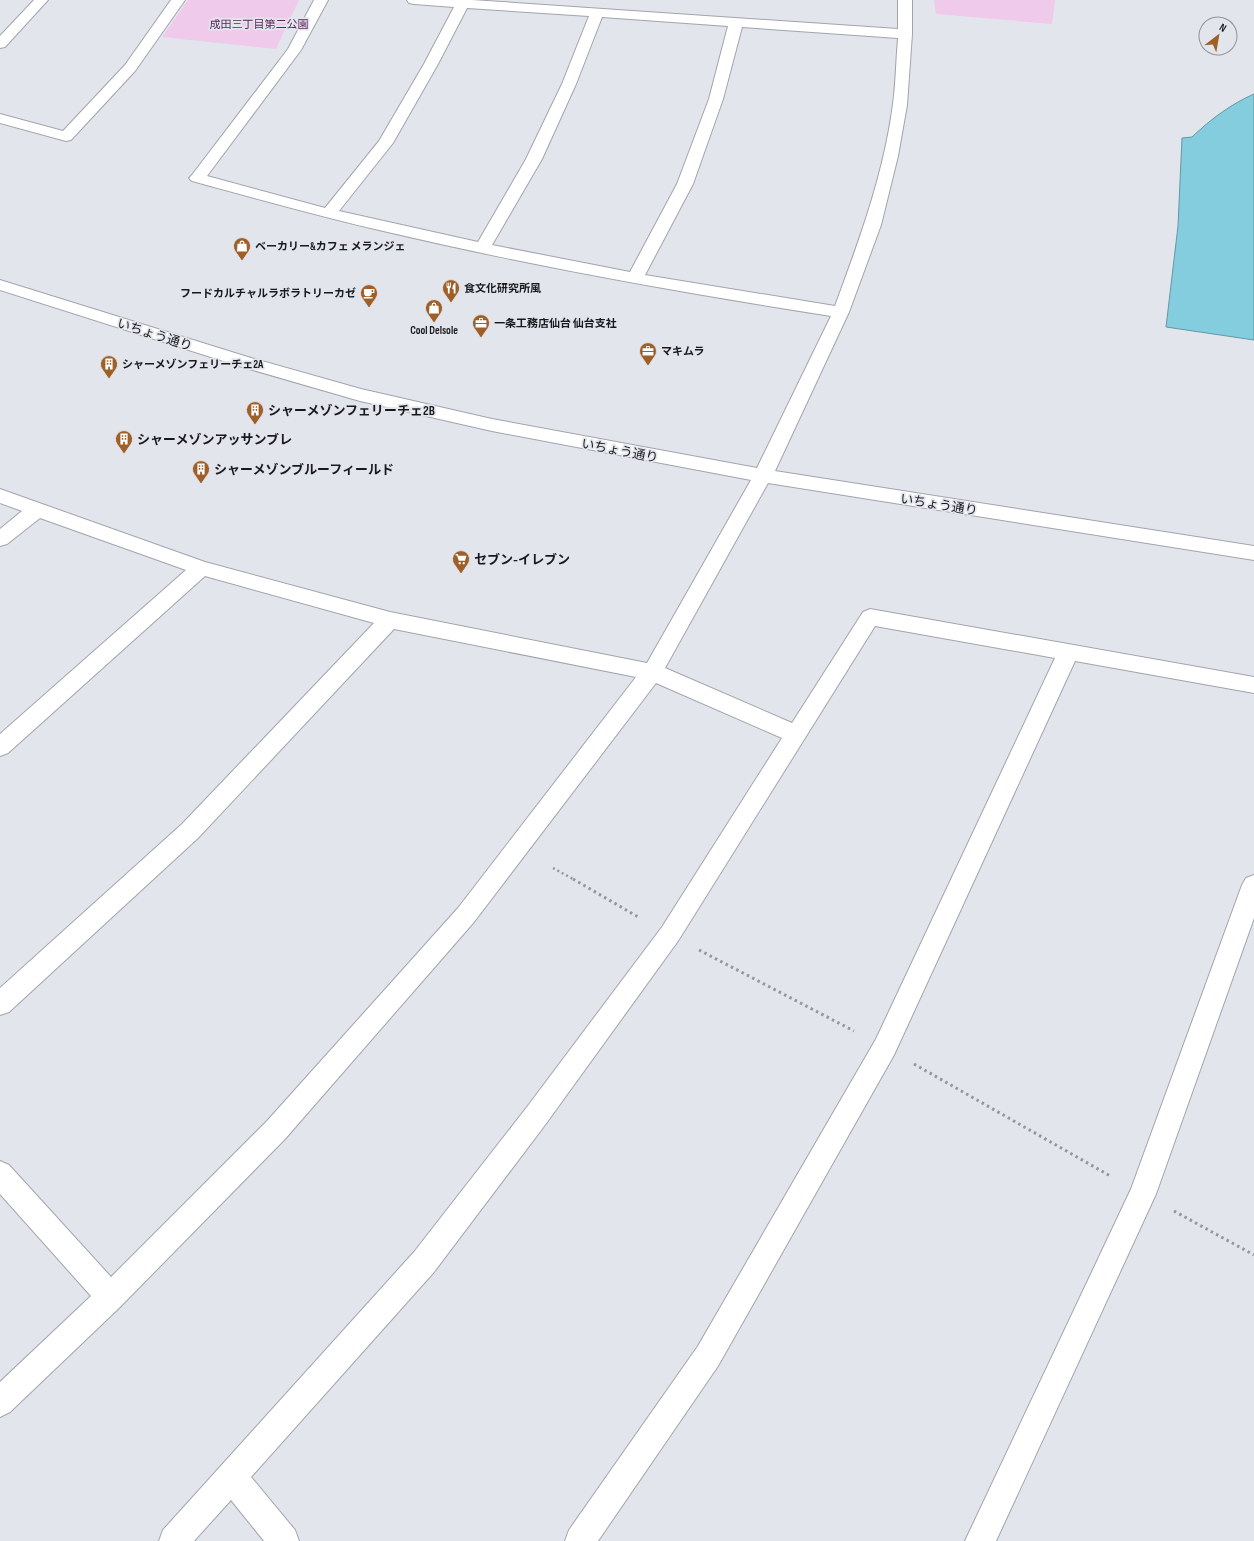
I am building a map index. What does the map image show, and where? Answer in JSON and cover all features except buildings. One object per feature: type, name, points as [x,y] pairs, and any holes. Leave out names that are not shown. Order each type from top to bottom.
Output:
[{"type":"street","points":[[0,44],[41,0]]},
{"type":"street","points":[[0,118],[66,137],[130,68],[178,0]]},
{"type":"street","points":[[321,0],[294,50],[197,178],[328,213],[483,247],[635,278],[841,312]]},
{"type":"street","points":[[414,0],[905,34]]},
{"type":"street","points":[[0,1402],[110,1297],[276,1130],[466,915],[652,672],[763,476],[841,312],[873,225],[890,156],[900,105],[905,34],[905,0]]},
{"type":"street","points":[[328,213],[386,143],[431,64],[462,4]]},
{"type":"street","points":[[483,247],[534,160],[569,84],[598,13]]},
{"type":"street","points":[[635,278],[685,184],[716,99],[736,22]]},
{"type":"street","name":"いちょう通り","points":[[0,284],[245,362],[360,395],[492,425],[763,476],[1254,553]]},
{"type":"street","points":[[0,496],[201,568],[390,620],[652,672],[796,734]]},
{"type":"street","points":[[0,539],[38,509]]},
{"type":"street","points":[[0,747],[201,568]]},
{"type":"street","points":[[174,1541],[424,1262],[536,1116],[670,934],[870,617],[1254,685]]},
{"type":"street","points":[[0,1004],[190,831],[390,620]]},
{"type":"street","points":[[580,1541],[708,1356],[885,1047],[1068,653]]},
{"type":"street","points":[[980,1541],[1143,1194],[1254,885]]},
{"type":"street","points":[[0,1174],[110,1297]]},
{"type":"street","points":[[232,1478],[284,1541]]},
{"type":"path","points":[[553,868],[670,934],[885,1047],[1143,1194],[1254,1255]]},
{"type":"green space","name":"成田三丁目第二公園","points":[[188,0],[299,0],[276,49],[162,37]]},
{"type":"green space","points":[[934,0],[1055,0],[1052,24],[936,14]]},
{"type":"water","points":[[1254,94],[1254,340],[1166,327],[1178,226],[1182,138],[1192,137],[1222,112],[1237,102]]},
{"type":"place","name":"ベーカリー&カフェ メランジェ","points":[[242,261]]},
{"type":"place","name":"食文化研究所風","points":[[451,303]]},
{"type":"place","name":"フードカルチャルラボラトリーカゼ","points":[[369,308]]},
{"type":"place","name":"Cool Delsole","points":[[434,323]]},
{"type":"place","name":"一条工務店仙台 仙台支社","points":[[481,338]]},
{"type":"place","name":"マキムラ","points":[[648,366]]},
{"type":"place","name":"シャーメゾンフェリーチェ2A","points":[[109,379]]},
{"type":"place","name":"シャーメゾンフェリーチェ2B","points":[[255,425]]},
{"type":"place","name":"シャーメゾンアッサンブレ","points":[[124,454]]},
{"type":"place","name":"シャーメゾンブルーフィールド","points":[[201,484]]},
{"type":"place","name":"セブン-イレブン","points":[[461,574]]}]
